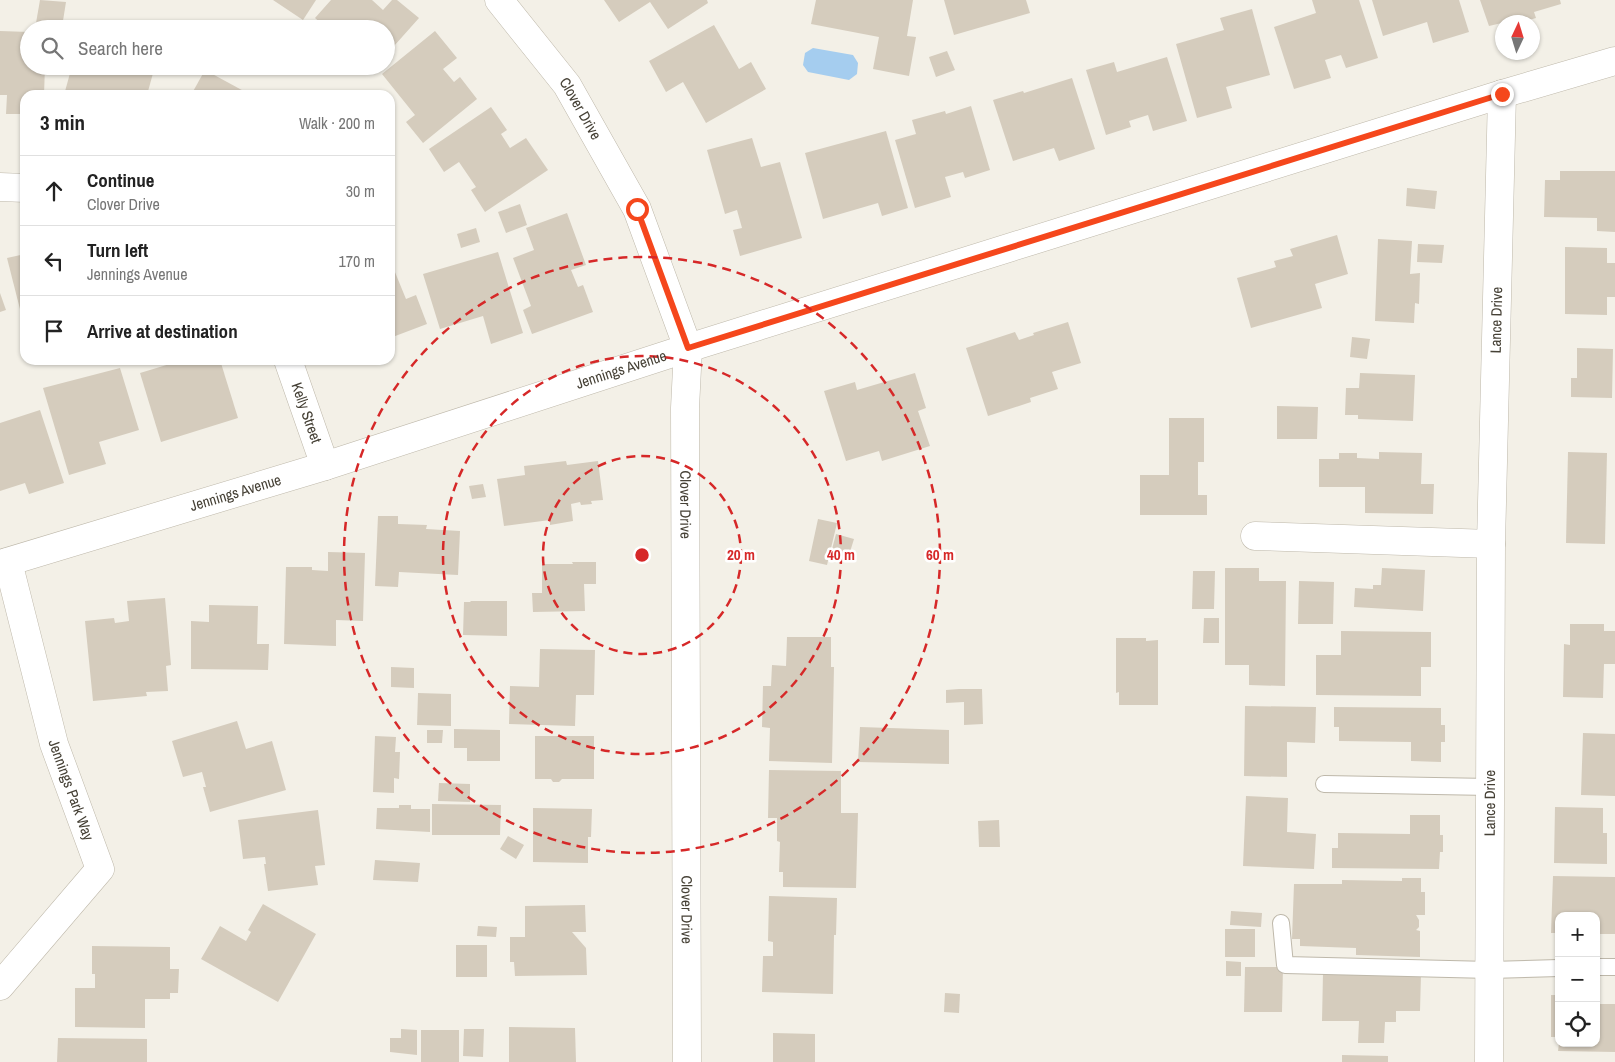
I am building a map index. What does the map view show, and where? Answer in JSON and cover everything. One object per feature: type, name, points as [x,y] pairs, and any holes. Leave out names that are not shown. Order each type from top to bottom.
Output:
[{"type":"street","name":"Clover Drive","points":[[499,0],[567,85],[637,209],[688,348],[685,408],[687,1062]]},
{"type":"street","name":"Jennings Avenue","points":[[4,563],[325,466],[688,348],[1502,94],[1615,62]]},
{"type":"street","name":"Lance Drive","points":[[1489,1062],[1492,544],[1502,94]]},
{"type":"street","points":[[0,187],[20,188]]},
{"type":"street","name":"Kelly Street","points":[[290,365],[325,466]]},
{"type":"street","points":[[1255,536],[1492,544]]},
{"type":"street","name":"Jennings Park Way","points":[[0,986],[100,869],[54,744],[4,563]]},
{"type":"lane","points":[[1324,784],[1490,787]]},
{"type":"lane","points":[[1281,923],[1285,966],[1490,970],[1555,968]]},
{"type":"lane","points":[[1600,967],[1615,967]]},
{"type":"water","points":[[813,48],[853,55],[858,63],[857,74],[849,80],[808,72],[803,65],[805,53]]},
{"type":"building","points":[[40,0],[66,2],[63,20],[37,20]]},
{"type":"building","points":[[273,0],[316,0],[303,20]]},
{"type":"building","points":[[331,0],[372,0],[383,10],[392,0],[397,0],[419,18],[395,45],[395,20],[317,20],[315,18]]},
{"type":"building","points":[[604,0],[707,0],[708,3],[668,29],[650,2],[619,22]]},
{"type":"building","points":[[816,0],[913,0],[907,36],[916,37],[909,76],[873,69],[879,37],[811,24]]},
{"type":"building","points":[[944,0],[1026,0],[1030,13],[954,35]]},
{"type":"building","points":[[1312,0],[1359,0],[1378,58],[1346,68],[1341,55],[1325,60],[1331,78],[1294,89],[1274,27],[1316,13]]},
{"type":"building","points":[[1372,0],[1459,0],[1469,32],[1433,43],[1427,22],[1383,36]]},
{"type":"building","points":[[1480,0],[1560,0],[1561,4],[1534,12],[1535,15],[1495,15],[1495,25],[1489,26]]},
{"type":"building","points":[[1252,9],[1270,75],[1226,87],[1232,108],[1197,118],[1176,44],[1224,30],[1220,18]]},
{"type":"building","points":[[714,25],[739,69],[751,62],[766,89],[706,123],[683,82],[666,92],[649,61]]},
{"type":"building","points":[[0,31],[20,32],[20,75],[45,75],[44,90],[20,90],[20,114],[6,114],[7,95],[0,95]]},
{"type":"building","points":[[435,31],[457,58],[443,69],[454,82],[460,77],[477,99],[423,143],[406,122],[415,115],[383,75],[395,75],[395,63]]},
{"type":"building","points":[[947,51],[955,70],[936,77],[929,57]]},
{"type":"building","points":[[1167,57],[1187,121],[1153,131],[1148,115],[1129,121],[1131,127],[1106,135],[1086,70],[1114,62],[1117,72]]},
{"type":"building","points":[[70,75],[153,75],[148,90],[65,90]]},
{"type":"building","points":[[202,75],[214,75],[242,90],[194,90]]},
{"type":"building","points":[[1072,78],[1095,149],[1059,161],[1054,148],[1013,161],[993,100],[1023,91],[1024,93]]},
{"type":"building","points":[[971,106],[990,170],[965,178],[963,172],[945,177],[951,197],[915,208],[895,140],[916,134],[912,120],[945,111],[946,114]]},
{"type":"building","points":[[491,107],[507,130],[501,134],[510,148],[526,138],[548,170],[485,212],[471,190],[476,187],[459,162],[444,172],[429,149]]},
{"type":"building","points":[[886,131],[908,208],[882,216],[878,203],[823,219],[805,153]]},
{"type":"building","points":[[752,138],[761,167],[780,162],[802,238],[740,256],[733,230],[742,228],[737,210],[725,214],[707,150]]},
{"type":"building","points":[[1560,171],[1615,171],[1615,232],[1597,231],[1597,218],[1544,217],[1545,180],[1560,180]]},
{"type":"building","points":[[1407,188],[1437,191],[1435,209],[1406,206]]},
{"type":"building","points":[[520,204],[527,225],[506,233],[498,212]]},
{"type":"building","points":[[567,213],[586,265],[571,270],[578,287],[583,285],[593,312],[532,334],[523,310],[531,306],[513,258],[534,250],[526,228]]},
{"type":"building","points":[[476,228],[480,242],[461,248],[457,234]]},
{"type":"building","points":[[1337,235],[1348,274],[1315,284],[1322,308],[1251,328],[1237,278],[1276,267],[1274,261],[1293,256],[1290,249]]},
{"type":"building","points":[[1378,239],[1412,241],[1410,274],[1420,273],[1419,304],[1415,303],[1414,323],[1375,321]]},
{"type":"building","points":[[1418,244],[1444,245],[1442,263],[1417,262]]},
{"type":"building","points":[[1565,247],[1607,248],[1607,263],[1615,263],[1615,297],[1607,297],[1607,315],[1565,314]]},
{"type":"building","points":[[498,252],[523,333],[491,344],[483,316],[440,329],[423,274]]},
{"type":"building","points":[[20,255],[20,309],[7,258]]},
{"type":"building","points":[[395,272],[406,299],[416,295],[427,324],[395,336]]},
{"type":"building","points":[[0,293],[6,310],[0,312]]},
{"type":"building","points":[[1068,322],[1081,363],[1052,372],[1058,389],[1030,398],[1031,402],[988,416],[966,348],[1015,332],[1019,340],[1034,335],[1033,333]]},
{"type":"building","points":[[1352,337],[1370,339],[1367,359],[1350,357]]},
{"type":"building","points":[[1577,348],[1613,349],[1612,398],[1571,397],[1571,378],[1577,378]]},
{"type":"building","points":[[166,365],[222,365],[238,418],[161,442],[140,373]]},
{"type":"building","points":[[120,368],[139,430],[99,442],[106,464],[69,475],[43,388]]},
{"type":"building","points":[[915,373],[926,408],[918,411],[930,446],[882,461],[879,451],[846,461],[824,391],[855,382],[857,390]]},
{"type":"building","points":[[1360,373],[1415,375],[1413,421],[1358,419],[1358,415],[1345,415],[1346,388],[1359,388]]},
{"type":"building","points":[[1277,406],[1318,407],[1317,439],[1277,439]]},
{"type":"building","points":[[40,410],[64,483],[29,494],[25,483],[0,491],[0,423]]},
{"type":"building","points":[[1169,418],[1204,418],[1204,462],[1198,462],[1198,495],[1207,495],[1207,515],[1140,515],[1140,475],[1169,475]]},
{"type":"building","points":[[1379,452],[1422,453],[1421,484],[1434,484],[1433,514],[1365,513],[1365,487],[1319,487],[1319,459],[1339,459],[1339,453],[1357,453],[1357,458],[1379,459]]},
{"type":"building","points":[[1568,452],[1607,453],[1605,544],[1566,543]]},
{"type":"building","points":[[566,461],[567,465],[598,461],[603,500],[591,501],[592,504],[581,505],[580,502],[571,504],[573,521],[550,525],[550,520],[504,526],[497,479],[525,475],[524,466]]},
{"type":"building","points":[[483,484],[486,497],[472,499],[469,486]]},
{"type":"building","points":[[378,516],[398,516],[398,524],[427,525],[426,529],[460,531],[458,575],[399,572],[398,587],[375,586]]},
{"type":"building","points":[[818,519],[837,523],[827,565],[809,561]]},
{"type":"building","points":[[836,534],[854,539],[848,558],[831,553]]},
{"type":"building","points":[[328,552],[365,553],[363,621],[336,620],[336,646],[284,644],[286,567],[312,567],[312,570],[328,571]]},
{"type":"building","points":[[572,562],[596,562],[596,584],[584,584],[585,611],[533,612],[532,593],[542,593],[542,564],[573,564]]},
{"type":"building","points":[[1225,568],[1259,568],[1259,581],[1286,581],[1285,686],[1249,685],[1249,665],[1225,665]]},
{"type":"building","points":[[1382,568],[1425,570],[1423,611],[1354,607],[1355,588],[1373,589],[1373,585],[1381,585]]},
{"type":"building","points":[[1193,571],[1215,571],[1214,609],[1192,609]]},
{"type":"building","points":[[1299,581],[1334,582],[1333,624],[1298,624]]},
{"type":"building","points":[[165,598],[171,665],[166,666],[168,691],[146,692],[147,696],[93,701],[85,621],[114,618],[115,623],[129,621],[127,601]]},
{"type":"building","points":[[507,601],[507,636],[463,635],[464,602]]},
{"type":"building","points":[[209,605],[258,606],[257,644],[269,644],[268,670],[191,669],[191,621],[209,622]]},
{"type":"building","points":[[1204,618],[1219,618],[1219,643],[1203,643]]},
{"type":"building","points":[[1570,624],[1604,624],[1604,631],[1615,631],[1615,664],[1604,664],[1603,698],[1563,697],[1564,644],[1570,645]]},
{"type":"building","points":[[1341,631],[1431,632],[1431,667],[1421,667],[1421,696],[1316,695],[1316,655],[1341,655]]},
{"type":"building","points":[[787,637],[831,637],[831,667],[834,667],[832,763],[769,761],[770,728],[762,727],[763,686],[771,686],[772,665],[786,666]]},
{"type":"building","points":[[1116,638],[1146,638],[1146,641],[1158,640],[1158,705],[1119,705],[1119,692],[1116,693]]},
{"type":"building","points":[[540,649],[595,650],[594,695],[576,695],[575,726],[509,724],[510,686],[539,687]]},
{"type":"building","points":[[391,667],[414,668],[414,688],[391,687]]},
{"type":"building","points":[[982,689],[983,724],[964,725],[964,702],[946,703],[946,690]]},
{"type":"building","points":[[418,693],[451,694],[451,726],[417,725]]},
{"type":"building","points":[[1245,706],[1316,707],[1315,743],[1287,742],[1287,777],[1244,776]]},
{"type":"building","points":[[1334,707],[1441,708],[1441,725],[1445,725],[1445,742],[1441,742],[1441,762],[1411,761],[1411,742],[1339,741],[1339,727],[1334,727]]},
{"type":"building","points":[[237,721],[246,749],[272,741],[286,790],[210,812],[203,787],[206,787],[202,772],[183,777],[172,741]]},
{"type":"building","points":[[860,727],[949,730],[949,764],[858,762]]},
{"type":"building","points":[[454,729],[500,730],[500,761],[467,761],[467,748],[454,748]]},
{"type":"building","points":[[427,730],[443,730],[442,743],[427,743]]},
{"type":"building","points":[[1583,733],[1615,734],[1615,796],[1581,795]]},
{"type":"building","points":[[375,736],[396,737],[395,752],[400,752],[399,779],[394,778],[394,793],[373,792]]},
{"type":"building","points":[[535,736],[594,736],[594,779],[562,779],[559,782],[553,782],[551,779],[535,779]]},
{"type":"building","points":[[769,770],[841,771],[841,813],[858,813],[856,888],[783,887],[783,872],[779,872],[780,842],[777,841],[777,818],[768,818]]},
{"type":"building","points":[[439,783],[470,784],[470,802],[438,801]]},
{"type":"building","points":[[1246,796],[1288,798],[1287,832],[1316,834],[1314,869],[1243,866]]},
{"type":"building","points":[[432,804],[501,805],[500,835],[432,835]]},
{"type":"building","points":[[399,805],[411,805],[411,809],[430,809],[430,832],[376,829],[377,808],[399,808]]},
{"type":"building","points":[[1555,807],[1603,808],[1603,833],[1607,833],[1607,864],[1554,863]]},
{"type":"building","points":[[533,808],[592,809],[591,837],[588,837],[588,863],[533,862]]},
{"type":"building","points":[[318,810],[325,865],[315,866],[318,885],[268,891],[264,864],[266,864],[265,857],[243,859],[238,820]]},
{"type":"building","points":[[1410,815],[1440,815],[1440,835],[1443,835],[1443,852],[1440,852],[1439,869],[1332,868],[1332,848],[1338,848],[1338,833],[1410,834]]},
{"type":"building","points":[[999,820],[1000,847],[979,847],[978,821]]},
{"type":"building","points":[[508,836],[524,845],[516,859],[500,849]]},
{"type":"building","points":[[375,860],[420,863],[418,882],[373,880]]},
{"type":"building","points":[[1553,876],[1615,877],[1615,934],[1600,934],[1600,912],[1555,912],[1555,933],[1551,933]]},
{"type":"building","points":[[1402,878],[1421,878],[1421,892],[1425,892],[1425,915],[1416,915],[1419,920],[1419,927],[1416,930],[1420,931],[1420,957],[1356,955],[1356,948],[1300,946],[1300,939],[1292,939],[1294,884],[1342,884],[1342,880],[1402,881]]},
{"type":"building","points":[[769,896],[837,898],[833,994],[762,992],[763,956],[773,956],[773,942],[768,941]]},
{"type":"building","points":[[263,904],[316,934],[278,1002],[201,959],[220,926],[246,941],[251,932],[248,930]]},
{"type":"building","points":[[585,905],[586,932],[572,932],[586,948],[587,975],[515,976],[514,962],[510,962],[510,937],[525,937],[525,906]]},
{"type":"building","points":[[1231,911],[1262,913],[1261,927],[1230,925]]},
{"type":"building","points":[[478,926],[497,927],[496,937],[477,936]]},
{"type":"building","points":[[1225,929],[1255,929],[1255,957],[1225,957]]},
{"type":"building","points":[[456,945],[487,945],[487,977],[456,977]]},
{"type":"building","points":[[92,946],[170,947],[170,969],[179,969],[178,993],[170,993],[170,999],[145,999],[145,1028],[75,1027],[75,988],[95,988],[95,974],[92,974]]},
{"type":"building","points":[[1226,961],[1241,962],[1241,976],[1226,976]]},
{"type":"building","points":[[1245,967],[1283,967],[1282,1012],[1244,1012]]},
{"type":"building","points":[[1323,973],[1421,974],[1420,1011],[1396,1011],[1396,1022],[1385,1022],[1384,1043],[1358,1043],[1359,1021],[1322,1021]]},
{"type":"building","points":[[945,993],[960,994],[959,1013],[944,1012]]},
{"type":"building","points":[[1551,995],[1555,995],[1555,1037],[1551,1037]]},
{"type":"building","points":[[1600,1004],[1615,1004],[1615,1052],[1558,1051],[1558,1047],[1600,1047]]},
{"type":"building","points":[[509,1027],[575,1028],[576,1062],[509,1062]]},
{"type":"building","points":[[401,1029],[417,1030],[417,1055],[390,1052],[390,1038],[401,1038]]},
{"type":"building","points":[[464,1029],[484,1029],[483,1057],[463,1056]]},
{"type":"building","points":[[421,1030],[459,1030],[459,1062],[421,1062]]},
{"type":"building","points":[[773,1033],[815,1034],[815,1062],[773,1062]]},
{"type":"building","points":[[58,1038],[147,1039],[147,1062],[57,1062]]},
{"type":"building","points":[[1342,1055],[1388,1056],[1388,1062],[1342,1062]]},
{"type":"route","points":[[637,209],[688,348],[1502,94]]}]
